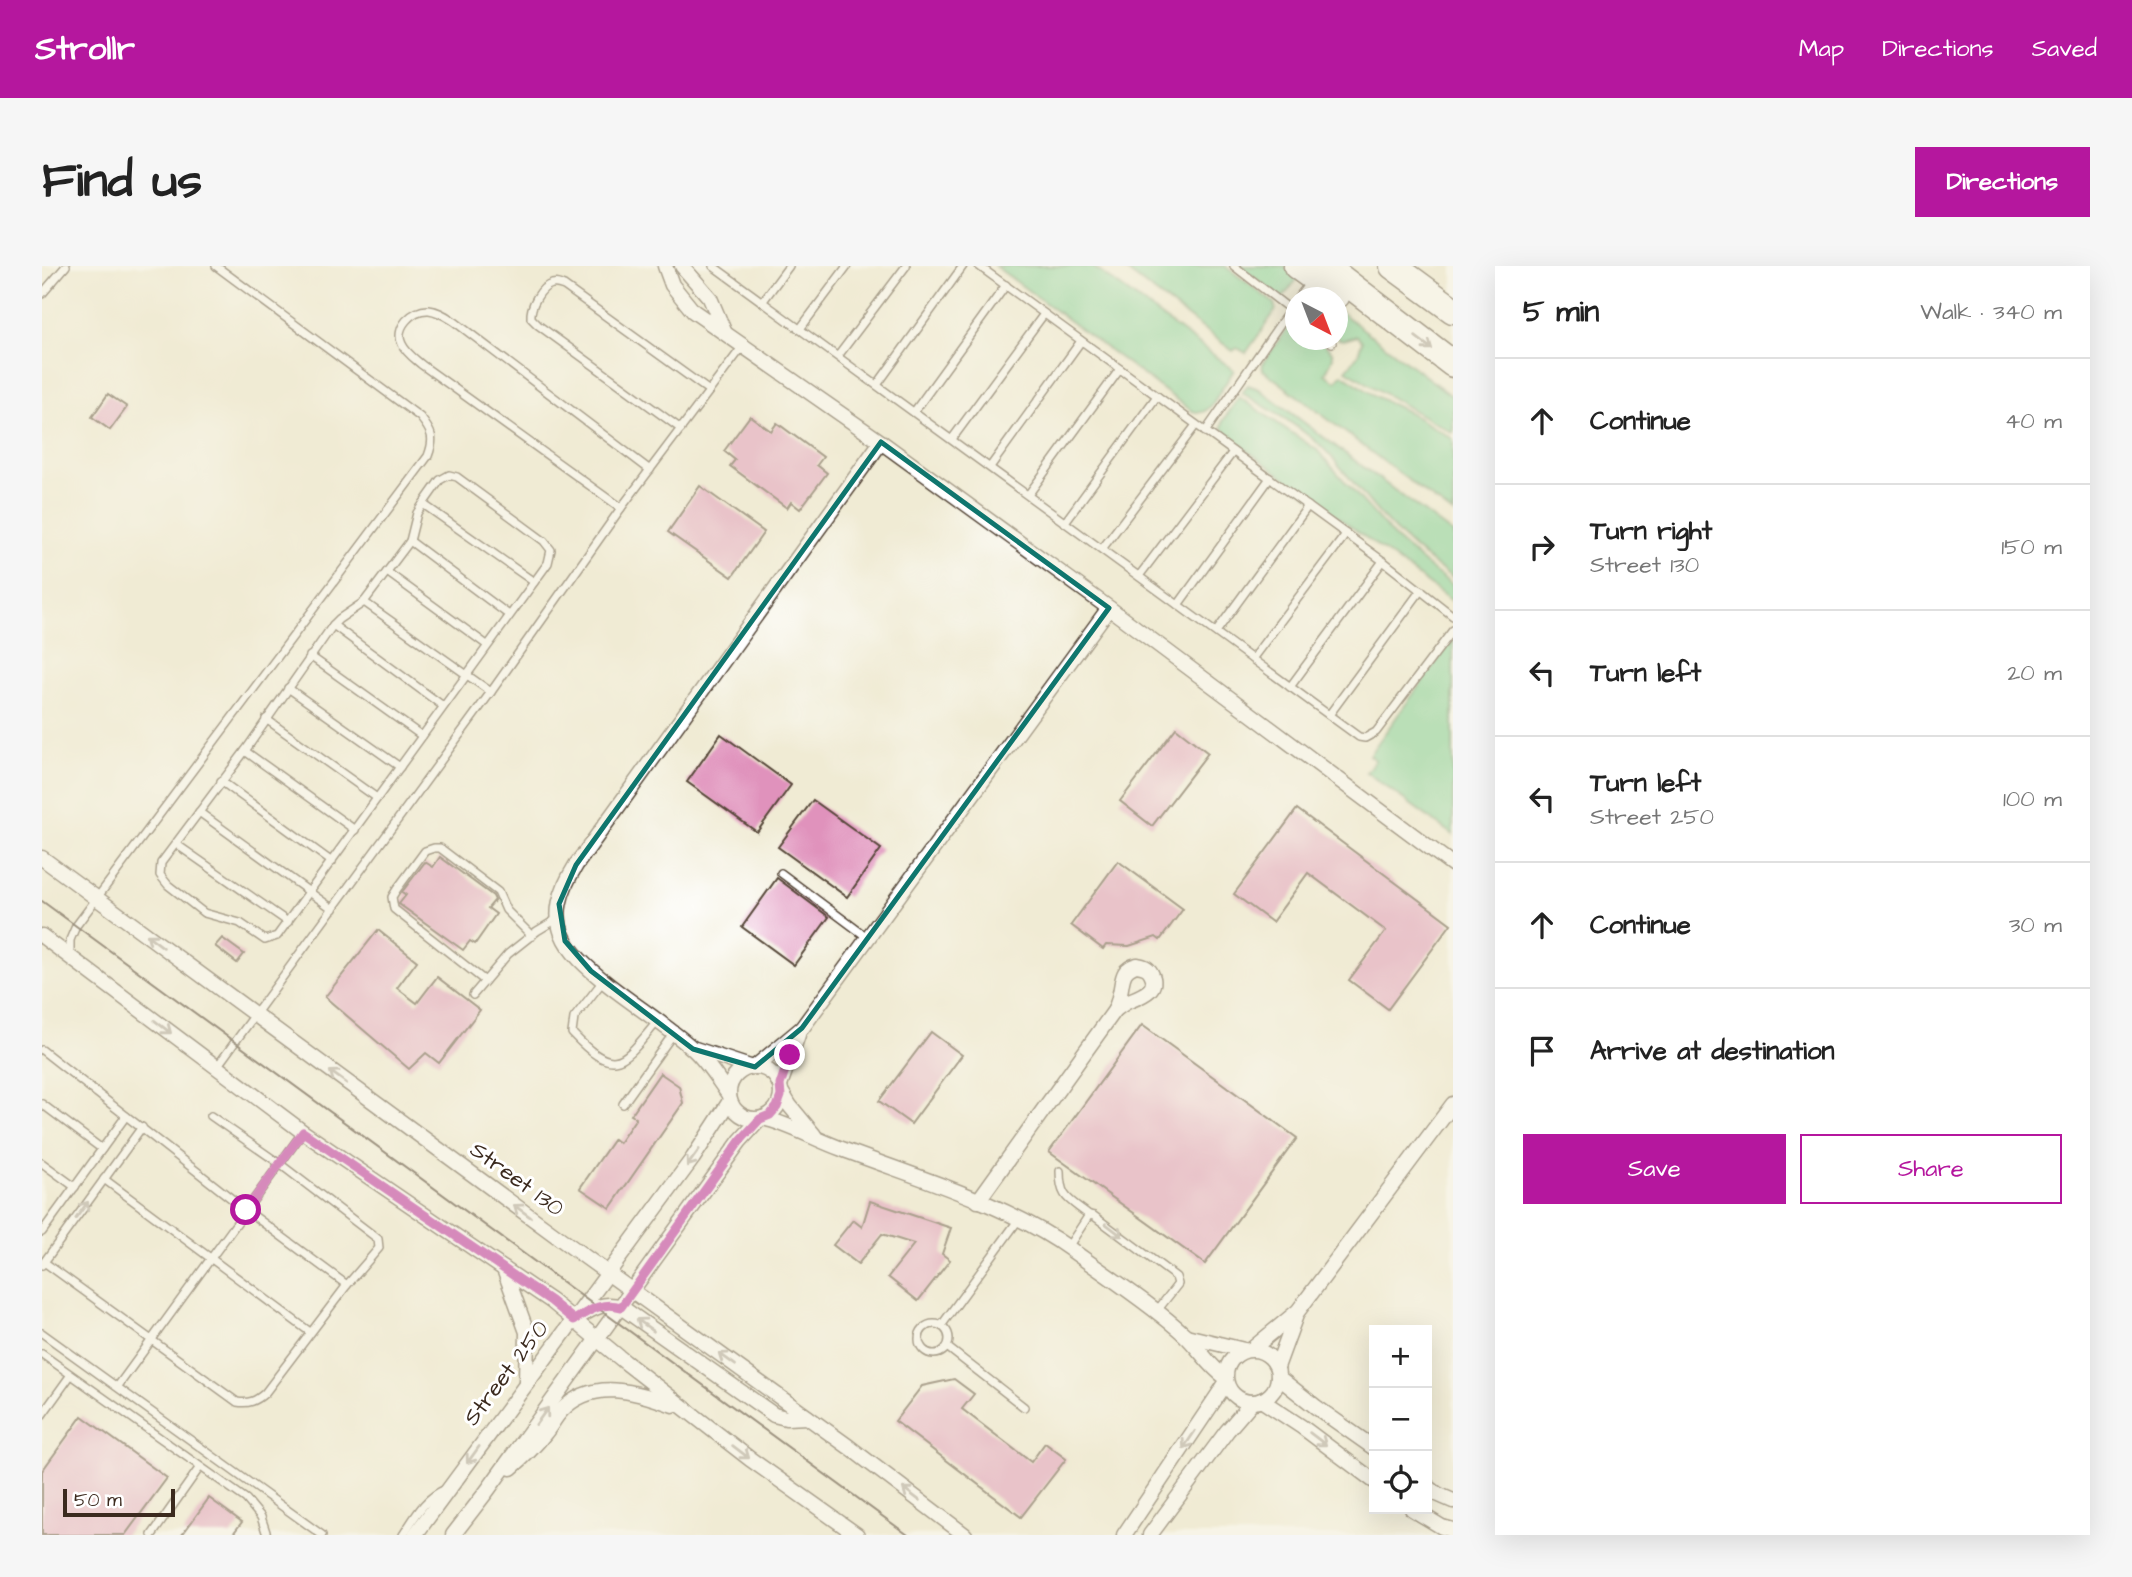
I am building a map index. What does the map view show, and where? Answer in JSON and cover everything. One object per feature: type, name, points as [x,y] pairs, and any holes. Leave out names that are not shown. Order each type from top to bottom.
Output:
[{"type":"highway","points":[[1393,266],[1453,310]]},
{"type":"highway","points":[[1306,282],[1396,321],[1453,364]]},
{"type":"street","points":[[665,266],[672,285],[693,311],[881,442],[1109,608],[1453,865]]},
{"type":"street","points":[[682,266],[710,298],[724,331]]},
{"type":"street","points":[[881,442],[576,865],[562,891],[558,918],[565,941],[579,961],[693,1049],[735,1110],[744,1117],[780,1123],[815,1136],[840,1149],[978,1201],[1039,1228],[1186,1336],[1226,1380],[1234,1395],[1243,1400],[1257,1401],[1302,1427],[1369,1478]]},
{"type":"street","points":[[453,1535],[740,1141],[777,1107],[790,1055],[802,1028],[1109,608]]},
{"type":"street","name":"Street 130","points":[[42,858],[965,1535]]},
{"type":"street","points":[[42,936],[303,1132],[551,1301],[761,1467],[857,1535]]},
{"type":"street","points":[[978,1201],[1115,1010]]},
{"type":"street","points":[[729,1098],[730,1085],[736,1075],[753,1067],[802,1028]]},
{"type":"street","points":[[693,1049],[771,1072],[790,1106],[815,1136]]},
{"type":"street","name":"Street 250","points":[[415,1535],[708,1138],[729,1098]]},
{"type":"street","points":[[1150,1535],[1227,1431],[1257,1401],[1273,1391],[1287,1336],[1298,1311],[1453,1104]]},
{"type":"street","points":[[503,1268],[527,1332],[526,1383]]},
{"type":"street","points":[[574,1320],[607,1304],[621,1307],[774,1415],[786,1418],[807,1417]]},
{"type":"street","points":[[1124,1535],[1226,1380],[1230,1362],[1298,1311]]},
{"type":"street","points":[[1186,1336],[1261,1351],[1269,1356],[1277,1372],[1316,1407],[1369,1444]]},
{"type":"street","points":[[487,1491],[528,1453],[562,1410],[584,1396],[609,1390],[629,1391],[687,1410]]},
{"type":"street","points":[[1432,1490],[1453,1501]]},
{"type":"street","points":[[1420,1514],[1453,1531]]},
{"type":"lane","points":[[42,294],[66,266]]},
{"type":"lane","points":[[70,956],[70,940],[76,926],[428,457],[433,444],[430,430],[420,417],[216,266]]},
{"type":"lane","points":[[713,266],[1359,737],[1372,735],[1453,630]]},
{"type":"lane","points":[[725,274],[732,266]]},
{"type":"lane","points":[[764,302],[789,266]]},
{"type":"lane","points":[[800,329],[847,266]]},
{"type":"lane","points":[[838,356],[906,266]]},
{"type":"lane","points":[[877,385],[963,266]]},
{"type":"lane","points":[[979,266],[1383,561],[1453,616]]},
{"type":"lane","points":[[1234,266],[1285,306]]},
{"type":"lane","points":[[681,429],[531,318],[532,306],[545,287],[555,283],[564,286],[708,390]]},
{"type":"lane","points":[[914,412],[1006,285]]},
{"type":"lane","points":[[621,508],[422,365],[401,343],[400,334],[405,322],[415,313],[427,310],[455,322],[650,470]]},
{"type":"lane","points":[[952,439],[1044,314]]},
{"type":"lane","points":[[1205,432],[1285,322]]},
{"type":"lane","points":[[990,467],[1081,341]]},
{"type":"lane","points":[[216,1068],[491,692],[621,508],[743,346]]},
{"type":"lane","points":[[1028,495],[1120,369]]},
{"type":"lane","points":[[1065,522],[1157,397]]},
{"type":"lane","points":[[1102,549],[1196,425]]},
{"type":"lane","points":[[1139,576],[1233,452]]},
{"type":"lane","points":[[445,477],[457,477],[550,546],[551,556],[548,563],[277,936],[265,940],[240,923],[204,913],[168,885],[160,875],[161,863],[333,625],[364,602],[410,541],[417,513],[423,504],[445,477]]},
{"type":"lane","points":[[1178,604],[1270,478]]},
{"type":"lane","points":[[423,504],[534,582]]},
{"type":"lane","points":[[1216,632],[1308,506]]},
{"type":"lane","points":[[1252,659],[1346,534]]},
{"type":"lane","points":[[410,541],[509,615]]},
{"type":"lane","points":[[1290,687],[1383,561]]},
{"type":"lane","points":[[387,572],[487,645]]},
{"type":"lane","points":[[1329,715],[1421,590]]},
{"type":"lane","points":[[364,602],[491,692]]},
{"type":"lane","points":[[333,625],[443,706]]},
{"type":"lane","points":[[310,656],[422,736]]},
{"type":"lane","points":[[288,688],[400,767]]},
{"type":"lane","points":[[266,719],[377,798]]},
{"type":"lane","points":[[244,751],[355,830]]},
{"type":"lane","points":[[221,781],[332,862]]},
{"type":"lane","points":[[199,812],[333,909]]},
{"type":"lane","points":[[176,844],[288,922]]},
{"type":"lane","points":[[485,981],[394,909],[393,897],[397,889],[425,851],[440,848],[498,892],[506,910],[532,936]]},
{"type":"lane","points":[[781,873],[868,937]]},
{"type":"lane","points":[[474,995],[508,954],[558,918]]},
{"type":"lane","points":[[603,981],[574,1018],[572,1033],[581,1042],[607,1061],[621,1060],[633,1051],[657,1022]]},
{"type":"lane","points":[[623,1104],[673,1034]]},
{"type":"lane","points":[[42,1050],[246,1210],[347,1285]]},
{"type":"lane","points":[[42,1104],[102,1149]]},
{"type":"lane","points":[[42,1232],[45,1221],[75,1187],[126,1116]]},
{"type":"lane","points":[[142,1128],[43,1264],[237,1402],[244,1404],[256,1401],[265,1393],[310,1332],[379,1248],[378,1239],[211,1116]]},
{"type":"lane","points":[[118,1386],[303,1132]]},
{"type":"lane","points":[[42,1163],[75,1187]]},
{"type":"lane","points":[[1060,1171],[1060,1188],[1063,1194],[1176,1277],[1178,1284],[1156,1312]]},
{"type":"lane","points":[[104,1179],[310,1332]]},
{"type":"lane","points":[[1068,1247],[1089,1215]]},
{"type":"lane","points":[[942,1326],[1019,1219]]},
{"type":"lane","points":[[930,1325],[942,1326],[948,1335],[947,1347],[932,1354],[922,1349],[919,1338],[925,1328],[930,1325]]},
{"type":"lane","points":[[42,1332],[322,1535]]},
{"type":"lane","points":[[947,1347],[1024,1407]]},
{"type":"lane","points":[[42,1354],[253,1506],[261,1517],[267,1535]]},
{"type":"lane","points":[[42,1415],[70,1376]]},
{"type":"lane","points":[[152,1535],[200,1467]]},
{"type":"lane","points":[[403,1535],[421,1507],[450,1488]]},
{"type":"highlighted area","points":[[881,442],[1109,608],[802,1028],[755,1067],[693,1049],[591,971],[565,941],[559,904],[576,865]]},
{"type":"green space","points":[[995,266],[1092,266],[1234,370],[1207,410],[1192,411]]},
{"type":"green space","points":[[1120,266],[1225,266],[1274,303],[1276,310],[1246,353],[1237,348],[1233,351]]},
{"type":"green space","points":[[1239,266],[1284,266],[1298,278],[1291,287],[1285,287],[1282,299]]},
{"type":"green space","points":[[1348,318],[1453,397],[1453,433],[1346,370],[1358,355],[1362,341],[1357,336],[1348,339]]},
{"type":"green space","points":[[1285,332],[1285,350],[1330,350],[1333,358],[1325,374],[1336,381],[1342,374],[1377,397],[1453,439],[1453,514],[1263,370],[1262,364]]},
{"type":"green space","points":[[1248,385],[1259,389],[1453,534],[1453,578],[1416,550],[1391,526],[1314,440],[1242,393]]},
{"type":"green space","points":[[1239,397],[1317,450],[1397,540],[1453,585],[1453,602],[1228,436],[1222,427],[1223,421]]},
{"type":"green space","points":[[1453,639],[1453,835],[1366,772],[1375,760],[1369,755]]},
{"type":"building","points":[[108,394],[127,407],[110,430],[92,417]]},
{"type":"building","points":[[750,416],[771,431],[777,423],[823,457],[817,465],[827,473],[800,509],[791,502],[787,508],[730,466],[735,460],[724,451]]},
{"type":"building","points":[[700,486],[764,532],[732,577],[668,532]]},
{"type":"building","points":[[1176,728],[1208,753],[1152,826],[1120,801]]},
{"type":"building","points":[[721,734],[791,785],[757,832],[687,782]]},
{"type":"building","points":[[813,800],[881,849],[847,897],[778,847]]},
{"type":"building","points":[[1297,809],[1451,924],[1388,1009],[1349,980],[1386,931],[1308,873],[1272,922],[1234,894]]},
{"type":"building","points":[[440,857],[495,900],[488,908],[496,914],[475,944],[470,941],[463,950],[399,904],[406,895],[402,892],[425,862],[433,867]]},
{"type":"building","points":[[1118,861],[1183,909],[1160,940],[1156,937],[1129,946],[1106,945],[1103,949],[1071,925]]},
{"type":"building","points":[[777,878],[829,917],[794,965],[742,927]]},
{"type":"building","points":[[378,930],[417,961],[397,988],[417,1003],[437,977],[480,1010],[439,1063],[426,1053],[409,1069],[325,997]]},
{"type":"building","points":[[222,938],[244,954],[237,963],[215,946]]},
{"type":"building","points":[[1142,1025],[1297,1138],[1205,1264],[1049,1152]]},
{"type":"building","points":[[931,1032],[962,1055],[911,1124],[879,1101]]},
{"type":"building","points":[[660,1073],[679,1086],[683,1103],[610,1208],[580,1188],[614,1139],[619,1143],[636,1118],[631,1115]]},
{"type":"building","points":[[870,1201],[951,1228],[942,1254],[950,1260],[918,1301],[888,1277],[914,1244],[882,1234],[858,1264],[833,1245],[853,1220],[862,1227]]},
{"type":"building","points":[[954,1379],[974,1394],[962,1409],[1031,1462],[1045,1443],[1066,1459],[1021,1517],[895,1421],[922,1386]]},
{"type":"building","points":[[82,1416],[167,1478],[125,1535],[42,1535],[42,1471]]},
{"type":"building","points":[[209,1498],[242,1522],[232,1535],[182,1535]]},
{"type":"tram line","points":[[42,901],[908,1535]]},
{"type":"route","points":[[246,1210],[303,1132],[551,1301],[574,1320],[607,1304],[621,1307],[740,1141],[760,1119],[770,1115],[777,1107],[781,1096],[780,1085],[790,1055]]}]
